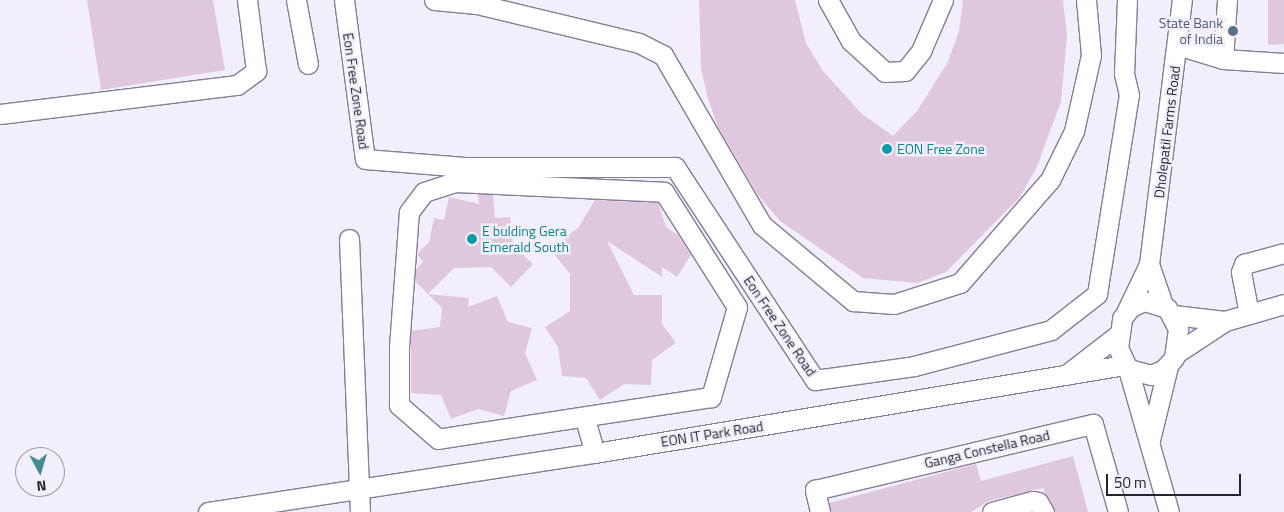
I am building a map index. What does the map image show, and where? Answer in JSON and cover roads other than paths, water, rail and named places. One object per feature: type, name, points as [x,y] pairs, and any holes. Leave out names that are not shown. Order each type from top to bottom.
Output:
[{"type":"street","points":[[0,114],[237,85],[256,72],[246,0]]},
{"type":"street","points":[[296,0],[308,64]]},
{"type":"street","name":"Eon Free Zone Road","points":[[344,0],[365,160],[465,167],[675,167],[815,380],[914,366],[1042,333],[1097,294],[1129,95],[1124,74],[1127,0]]},
{"type":"street","points":[[434,0],[477,4],[639,43],[663,55],[762,225],[853,301],[894,304],[960,283],[1050,180],[1074,131],[1091,55],[1086,0]]},
{"type":"street","points":[[828,0],[851,41],[886,72],[905,71],[921,51],[943,0]]},
{"type":"street","name":"Dholepatil Farms Road","points":[[1128,310],[1149,264],[1182,0]]},
{"type":"street","points":[[1222,59],[1227,0]]},
{"type":"street","points":[[1177,45],[1222,59],[1284,63]]},
{"type":"street","points":[[454,182],[664,192],[737,307],[711,398],[585,419],[438,439],[400,405],[399,347],[409,212],[424,192],[454,182]]},
{"type":"street","points":[[349,239],[360,512]]},
{"type":"street","points":[[1249,314],[1241,272],[1244,264],[1284,253]]},
{"type":"street","name":"Dholepatil Farms Road","points":[[1149,264],[1168,310]]},
{"type":"street","points":[[1169,512],[1150,442],[1126,367],[1118,352],[1119,334],[1128,310],[1144,302],[1168,310],[1225,322]]},
{"type":"street","points":[[1126,367],[1151,375],[1225,322],[1284,304]]},
{"type":"street","points":[[1150,442],[1178,329],[1168,310]]},
{"type":"street","points":[[1063,377],[1119,334]]},
{"type":"street","name":"EON IT Park Road","points":[[218,511],[320,504],[360,490],[1126,367]]},
{"type":"street","points":[[585,419],[595,453]]},
{"type":"street","name":"Ganga Constella Road","points":[[820,512],[815,490],[1093,424],[1118,512]]},
{"type":"street","points":[[992,512],[1032,501],[1038,502],[1044,512]]},
{"type":"place","name":"State Bank of India","points":[[1233,31]]},
{"type":"place","name":"EON Free Zone","points":[[887,149]]},
{"type":"place","name":"E bulding Gera Emerald South","points":[[472,239]]}]
